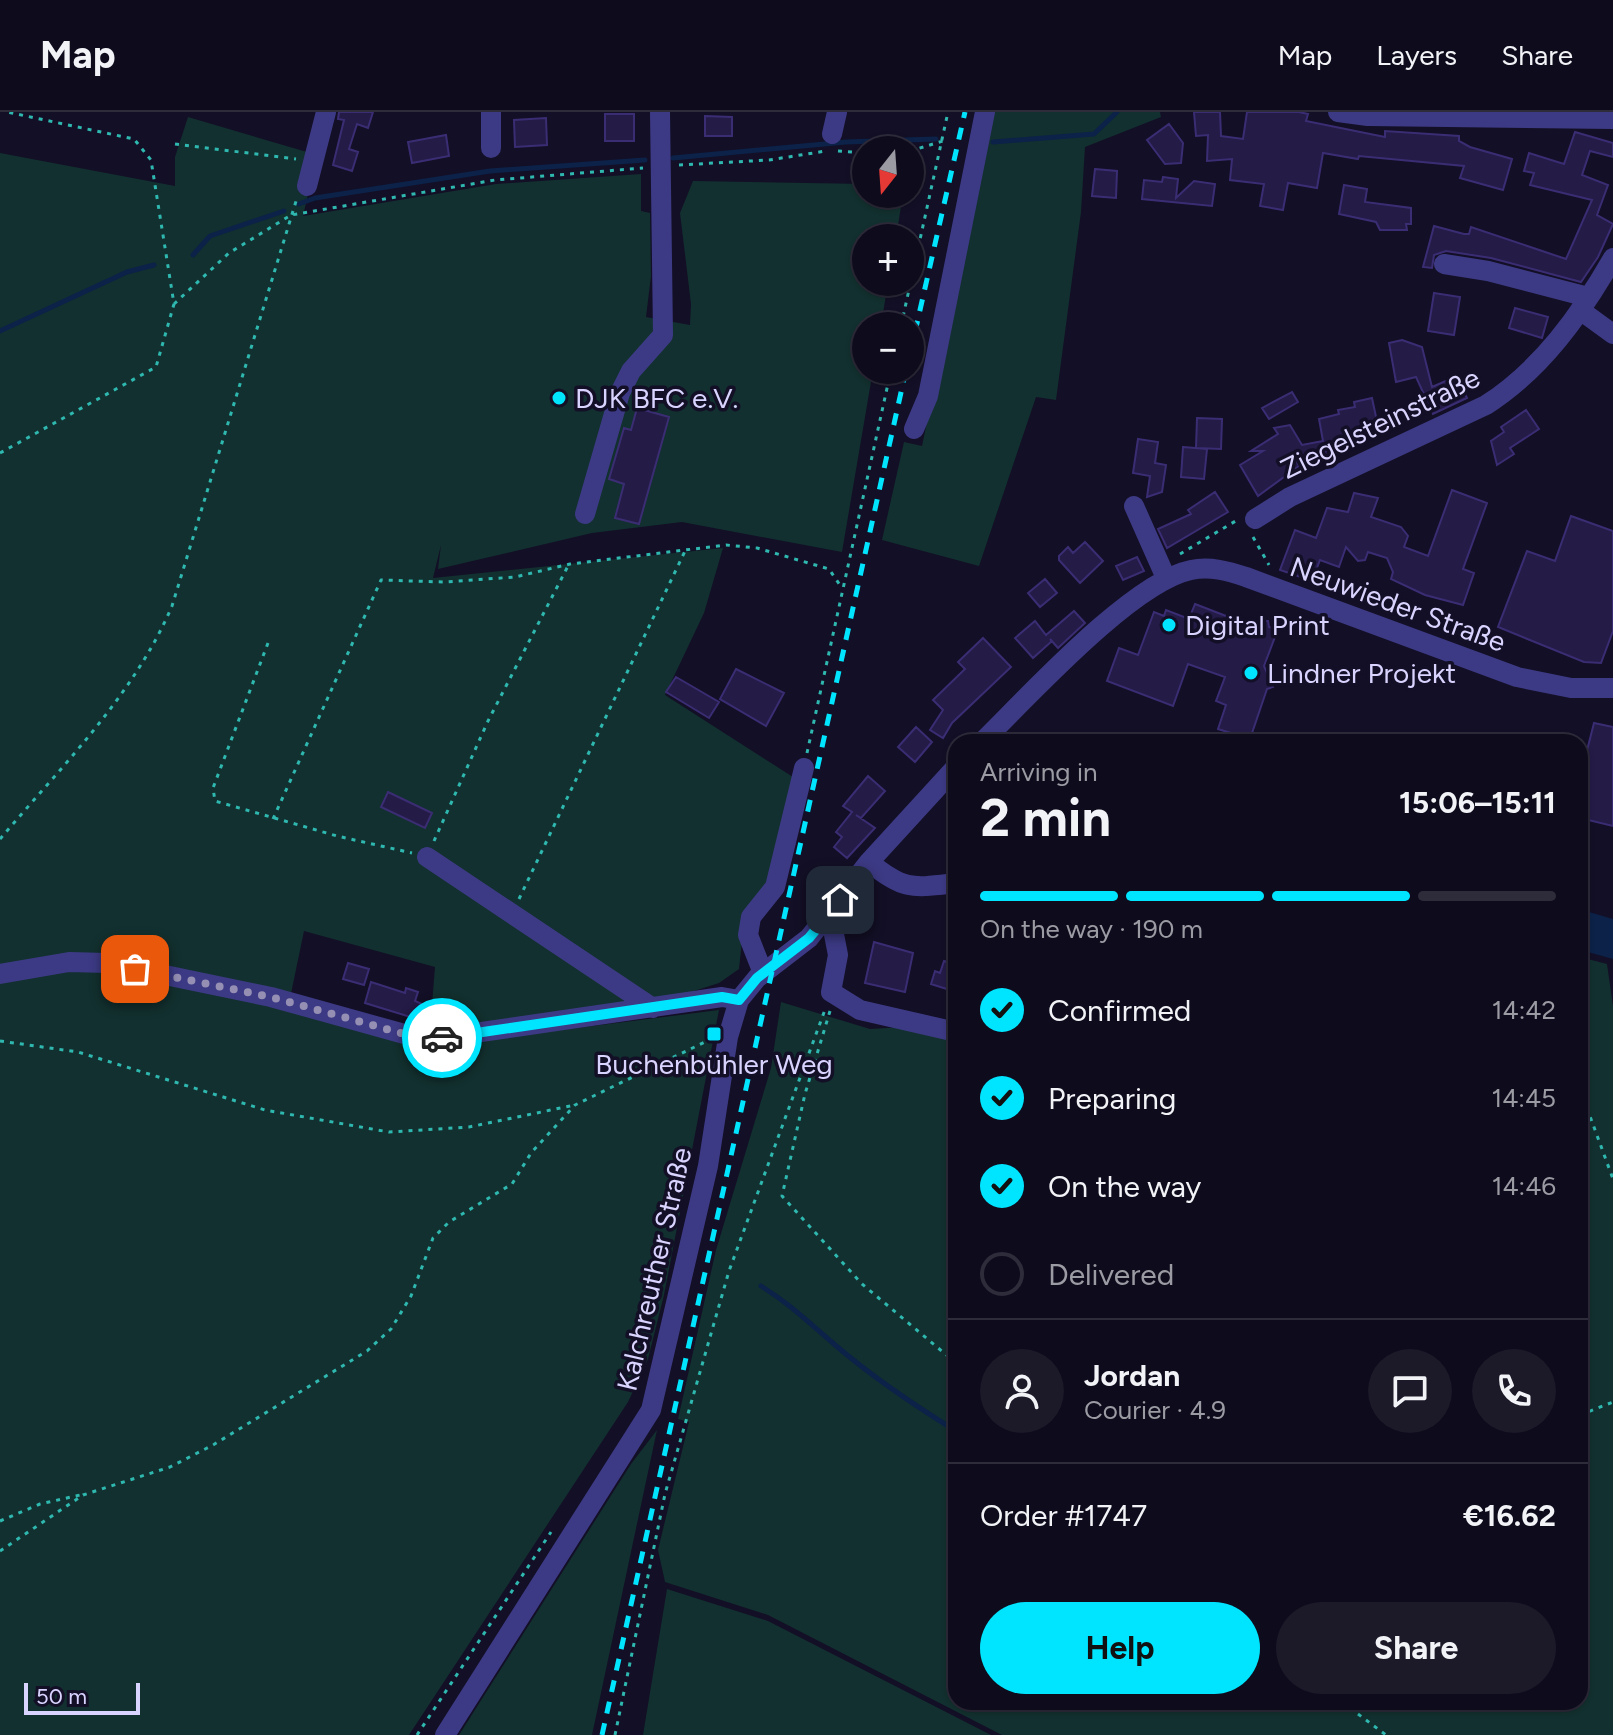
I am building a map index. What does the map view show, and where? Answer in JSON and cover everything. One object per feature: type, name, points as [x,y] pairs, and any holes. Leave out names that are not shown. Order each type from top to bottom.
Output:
[{"type":"street","points":[[307,186],[326,112]]},
{"type":"street","points":[[491,112],[491,148]]},
{"type":"street","points":[[585,514],[620,393],[631,371],[663,335],[660,112]]},
{"type":"street","points":[[832,134],[837,112]]},
{"type":"street","points":[[914,429],[928,396],[985,112]]},
{"type":"street","points":[[1338,112],[1613,119]]},
{"type":"street","name":"Ziegelsteinstraße","points":[[1248,518],[1499,397],[1535,367],[1584,304],[1613,258]]},
{"type":"street","points":[[1444,264],[1488,271],[1584,304],[1613,334]]},
{"type":"street","points":[[990,734],[1124,607],[1166,578],[1134,506]]},
{"type":"street","name":"Neuwieder Straße","points":[[1166,578],[1191,570],[1209,569],[1272,587],[1517,677],[1561,687],[1613,688]]},
{"type":"street","points":[[763,973],[748,935],[751,917],[775,887],[804,768]]},
{"type":"street","points":[[0,974],[69,962],[107,963],[271,997],[426,1040],[722,997],[739,1000],[763,973],[809,938],[869,862],[948,776]]},
{"type":"street","points":[[427,857],[653,1008]]},
{"type":"street","points":[[869,862],[899,885],[921,887],[948,884]]},
{"type":"street","points":[[830,914],[838,955],[833,993],[860,1010],[948,1030]]},
{"type":"street","name":"Kalchreuther Straße","points":[[445,1735],[651,1410],[705,1181],[730,1024],[739,1000]]},
{"type":"path","points":[[0,453],[156,367],[174,304],[151,160],[134,139],[7,112]]},
{"type":"path","points":[[904,312],[948,112]]},
{"type":"path","points":[[924,147],[943,141]]},
{"type":"path","points":[[175,144],[312,161]]},
{"type":"path","points":[[174,304],[229,253],[291,215],[495,180],[660,175],[829,151],[852,152]]},
{"type":"path","points":[[0,839],[134,678],[156,643],[172,606],[294,201],[307,186]]},
{"type":"path","points":[[804,768],[840,615],[842,588],[888,384]]},
{"type":"path","points":[[1166,578],[1172,559],[1248,518],[1275,576],[1272,587]]},
{"type":"path","points":[[273,819],[381,580],[444,582],[515,577],[570,564],[726,545],[757,548],[829,569],[842,588]]},
{"type":"path","points":[[512,914],[686,549]]},
{"type":"path","points":[[268,643],[213,788],[215,801],[273,819],[427,857],[488,721],[570,564]]},
{"type":"path","points":[[615,1735],[665,1494],[729,1271],[833,993]]},
{"type":"path","points":[[833,993],[805,1094],[782,1196],[862,1284],[948,1356]]},
{"type":"path","points":[[0,1041],[78,1052],[265,1110],[389,1132],[469,1127],[575,1105],[717,1036]]},
{"type":"path","points":[[796,1091],[805,1094]]},
{"type":"path","points":[[0,1521],[40,1504],[83,1495],[170,1467],[213,1445],[367,1351],[391,1329],[411,1296],[433,1238],[449,1222],[512,1184],[531,1153],[575,1105]]},
{"type":"path","points":[[1588,1111],[1613,1179]]},
{"type":"path","points":[[1588,1412],[1613,1402]]},
{"type":"path","points":[[0,1551],[83,1495]]},
{"type":"path","points":[[417,1735],[553,1528]]},
{"type":"path","points":[[1353,1710],[1386,1735]]},
{"type":"green space","points":[[991,112],[1160,112],[1161,117],[1085,147],[1081,212],[1056,400],[1036,397],[979,566],[882,540],[904,442],[922,446]]},
{"type":"green space","points":[[188,117],[317,155],[303,216],[496,184],[641,174],[641,211],[650,213],[651,276],[646,317],[690,325],[691,304],[680,213],[693,181],[852,184],[852,208],[901,208],[898,224],[852,224],[852,296],[886,296],[883,312],[852,312],[852,384],[871,384],[842,552],[682,522],[592,533],[438,569],[441,545],[433,578],[723,548],[704,613],[665,695],[793,777],[763,898],[744,922],[739,969],[719,983],[666,1000],[430,1029],[435,967],[304,931],[288,1008],[427,1047],[719,1010],[664,1295],[648,1359],[628,1402],[409,1735],[0,1735],[0,153],[175,186],[175,157]]},
{"type":"green space","points":[[1588,959],[1607,964],[1613,1006],[1613,1735],[1002,1735],[953,1710],[1588,1710]]},
{"type":"green space","points":[[781,1002],[870,1029],[948,1024],[948,1707],[768,1615],[665,1582],[658,1550],[689,1422],[678,1419],[716,1250],[771,1068]]},
{"type":"green space","points":[[657,1430],[592,1735],[459,1735],[631,1464]]},
{"type":"green space","points":[[667,1589],[768,1621],[991,1735],[643,1735]]},
{"type":"water","points":[[1589,912],[1613,919],[1613,959],[1588,952]]},
{"type":"building","points":[[339,112],[373,112],[368,128],[357,124],[349,149],[358,152],[352,171],[333,165],[344,120],[338,119]]},
{"type":"building","points":[[1194,112],[1220,112],[1221,136],[1243,139],[1247,112],[1299,112],[1308,114],[1306,121],[1385,137],[1385,131],[1459,136],[1459,141],[1470,147],[1512,159],[1503,190],[1460,178],[1464,166],[1359,156],[1358,159],[1323,153],[1317,188],[1288,183],[1283,210],[1260,206],[1264,184],[1230,180],[1232,159],[1207,161],[1208,135],[1196,136]]},
{"type":"building","points":[[605,114],[634,114],[634,141],[605,141]]},
{"type":"building","points":[[705,116],[732,117],[732,136],[705,136]]},
{"type":"building","points":[[546,118],[547,145],[515,147],[514,120]]},
{"type":"building","points":[[1169,124],[1183,143],[1181,163],[1165,164],[1147,140]]},
{"type":"building","points":[[1575,132],[1613,143],[1613,157],[1590,151],[1582,175],[1608,185],[1597,215],[1613,224],[1598,257],[1581,282],[1491,258],[1446,251],[1434,255],[1432,268],[1423,267],[1434,226],[1464,234],[1469,234],[1471,227],[1566,259],[1592,200],[1530,185],[1534,173],[1524,171],[1529,153],[1564,164]]},
{"type":"building","points":[[446,135],[449,156],[412,163],[408,142]]},
{"type":"building","points":[[1095,169],[1117,171],[1116,198],[1092,196]]},
{"type":"building","points":[[1163,177],[1178,179],[1176,198],[1194,181],[1215,184],[1212,206],[1142,199],[1144,180],[1162,182]]},
{"type":"building","points":[[1344,185],[1367,189],[1365,202],[1411,208],[1411,224],[1406,224],[1407,230],[1380,230],[1376,222],[1339,214]]},
{"type":"building","points":[[1434,293],[1460,297],[1454,335],[1428,331]]},
{"type":"building","points":[[1515,308],[1548,317],[1542,338],[1509,328]]},
{"type":"building","points":[[1402,340],[1422,347],[1432,387],[1457,376],[1467,398],[1433,414],[1416,377],[1396,382],[1389,343]]},
{"type":"building","points":[[1292,392],[1298,402],[1269,419],[1262,408]]},
{"type":"building","points":[[1372,398],[1379,431],[1360,434],[1361,439],[1345,442],[1346,447],[1325,451],[1326,455],[1296,460],[1299,466],[1258,496],[1240,465],[1263,451],[1251,451],[1278,434],[1274,428],[1290,425],[1302,445],[1323,441],[1319,419],[1339,414],[1338,410],[1355,407],[1354,402]]},
{"type":"building","points":[[637,408],[669,417],[639,524],[615,518],[624,484],[609,479],[624,428],[631,430]]},
{"type":"building","points":[[1526,410],[1539,429],[1510,448],[1514,454],[1497,465],[1491,441],[1504,432],[1501,427]]},
{"type":"building","points":[[1197,418],[1222,419],[1221,449],[1196,448]]},
{"type":"building","points":[[1138,439],[1158,442],[1155,463],[1166,465],[1162,492],[1147,497],[1150,476],[1133,473]]},
{"type":"building","points":[[1183,447],[1207,449],[1204,479],[1181,477]]},
{"type":"building","points":[[1452,490],[1487,503],[1463,569],[1474,573],[1463,605],[1425,595],[1391,579],[1393,572],[1387,558],[1368,552],[1365,560],[1358,561],[1346,547],[1339,567],[1320,560],[1312,581],[1280,570],[1295,530],[1316,538],[1327,508],[1348,512],[1354,493],[1378,498],[1371,517],[1401,527],[1408,536],[1404,547],[1428,556]]},
{"type":"building","points":[[1215,492],[1228,512],[1167,548],[1158,529],[1191,514],[1188,510]]},
{"type":"building","points":[[1571,516],[1613,531],[1613,631],[1601,663],[1584,662],[1498,627],[1527,551],[1555,561]]},
{"type":"building","points":[[1085,542],[1103,561],[1080,583],[1059,560],[1059,556],[1068,547],[1073,553]]},
{"type":"building","points":[[1137,557],[1144,571],[1123,580],[1116,566]]},
{"type":"building","points":[[1045,579],[1057,593],[1040,607],[1028,593]]},
{"type":"building","points":[[1195,604],[1239,621],[1268,621],[1269,627],[1278,629],[1264,666],[1273,687],[1267,689],[1252,734],[1234,734],[1218,729],[1226,705],[1216,701],[1225,677],[1188,664],[1173,706],[1107,681],[1119,648],[1138,655],[1154,612],[1164,616],[1166,610],[1189,619]]},
{"type":"building","points":[[1074,611],[1085,623],[1058,648],[1052,641],[1033,658],[1015,638],[1035,621],[1046,635]]},
{"type":"building","points":[[983,638],[1011,667],[952,723],[943,738],[930,730],[943,710],[933,700],[965,669],[958,662]]},
{"type":"building","points":[[736,669],[784,693],[766,726],[720,699]]},
{"type":"building","points":[[676,677],[719,702],[709,718],[666,692]]},
{"type":"building","points":[[1594,723],[1613,727],[1613,826],[1588,820],[1588,747]]},
{"type":"building","points":[[916,727],[932,742],[915,762],[898,747]]},
{"type":"building","points":[[868,776],[885,791],[861,818],[856,815],[875,828],[847,858],[834,847],[842,837],[836,832],[852,812],[843,806]]},
{"type":"building","points":[[388,792],[432,813],[425,828],[381,807]]},
{"type":"building","points":[[874,942],[913,953],[905,992],[865,983]]},
{"type":"building","points":[[944,961],[948,962],[948,989],[931,984],[935,971],[940,973]]},
{"type":"building","points":[[348,963],[369,969],[364,985],[343,979]]},
{"type":"building","points":[[371,982],[405,993],[406,988],[418,992],[415,1001],[422,1004],[417,1019],[365,1003]]},
{"type":"waterway","points":[[993,142],[1094,134],[1117,112]]},
{"type":"waterway","points":[[673,158],[846,142],[936,139]]},
{"type":"waterway","points":[[299,204],[315,198],[490,171],[645,160]]},
{"type":"waterway","points":[[193,255],[210,236],[284,211]]},
{"type":"waterway","points":[[0,331],[127,272],[154,265]]},
{"type":"waterway","points":[[761,1286],[878,1379],[948,1426]]},
{"type":"railway","points":[[920,312],[965,112]]},
{"type":"railway","points":[[602,1735],[903,384]]},
{"type":"way so far","points":[[135,969],[271,997],[426,1040],[442,1038]]},
{"type":"place","name":"DJK BFC e.V.","points":[[559,398]]},
{"type":"place","name":"Digital Print","points":[[1169,625]]},
{"type":"place","name":"Lindner Projekt","points":[[1251,673]]},
{"type":"place","name":"Buchenbühler Weg","points":[[714,1034]]},
{"type":"route","points":[[442,1038],[722,997],[739,1000],[757,978],[809,938],[840,900]]}]
